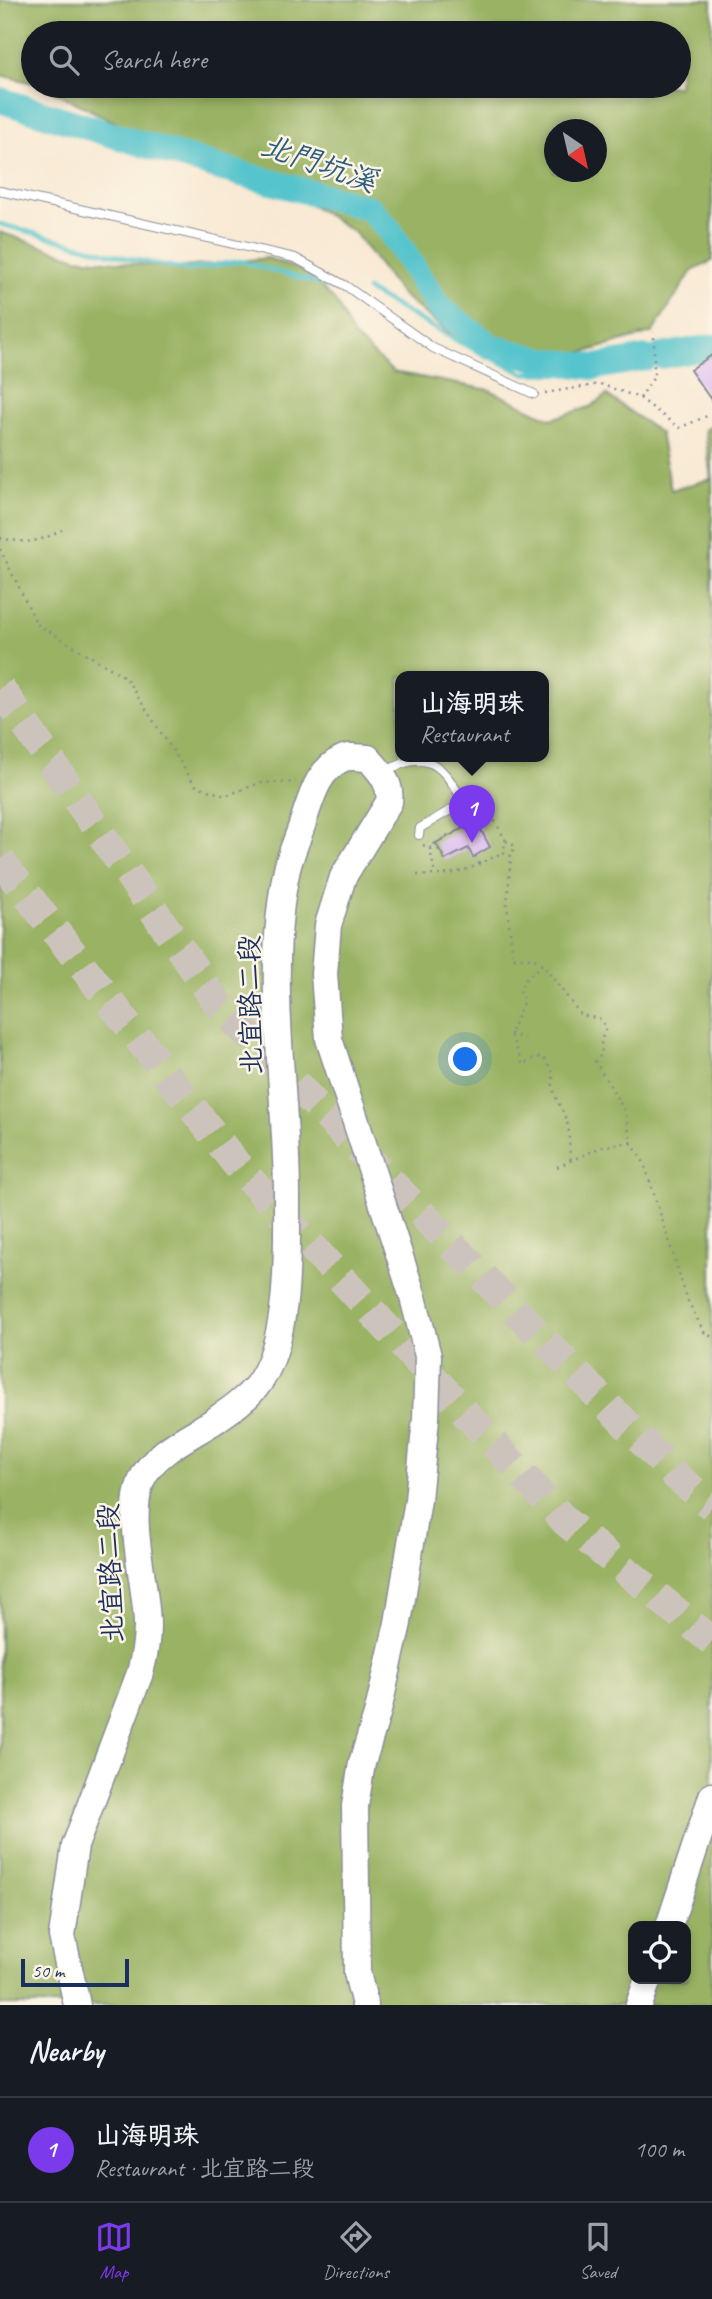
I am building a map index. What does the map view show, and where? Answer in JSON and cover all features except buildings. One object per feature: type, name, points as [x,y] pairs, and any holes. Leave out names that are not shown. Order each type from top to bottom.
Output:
[{"type":"main road","name":"北宜路二段","points":[[77,2005],[62,1936],[75,1846],[140,1673],[146,1647],[147,1625],[136,1511],[142,1480],[150,1466],[165,1452],[239,1405],[257,1385],[272,1357],[279,1326],[286,1263],[287,1195],[276,965],[287,869],[314,789],[328,768],[344,757],[368,758],[382,773]]},
{"type":"main road","points":[[365,2005],[357,1973],[355,1806],[362,1763],[378,1711],[398,1623],[418,1500],[426,1418],[428,1356],[413,1297],[329,1039],[324,974],[328,925],[343,877],[389,802],[391,792],[382,773]]},
{"type":"main road","points":[[671,1921],[712,1796]]},
{"type":"main road","points":[[639,2005],[646,1984]]},
{"type":"lane","points":[[0,191],[295,258],[346,286],[433,348],[534,394]]},
{"type":"lane","points":[[382,773],[403,762]]},
{"type":"lane","points":[[417,838],[420,828],[464,802],[444,769],[428,762]]},
{"type":"path","points":[[640,398],[654,377],[654,332]]},
{"type":"path","points":[[534,394],[600,384],[640,398],[679,428],[712,414]]},
{"type":"path","points":[[0,538],[27,543],[39,541],[62,530]]},
{"type":"path","points":[[0,549],[37,624],[125,677],[195,785],[225,796],[260,783],[291,780],[314,789]]},
{"type":"path","points":[[464,802],[487,807],[506,841],[515,846],[511,856],[507,906],[513,958],[533,958],[542,964],[581,1015],[600,1019],[606,1027],[601,1041],[602,1054],[595,1061],[625,1111],[631,1142],[644,1163],[688,1301],[704,1332],[712,1337]]},
{"type":"path","points":[[430,848],[433,843],[449,834]]},
{"type":"path","points":[[417,838],[430,848],[436,876]]},
{"type":"path","points":[[417,875],[446,877],[480,865],[503,852],[506,841]]},
{"type":"path","points":[[433,843],[444,859]]},
{"type":"path","points":[[503,852],[511,856]]},
{"type":"path","points":[[475,856],[480,865]]},
{"type":"path","points":[[542,964],[524,981],[520,992],[524,1001],[510,1034],[523,1065],[535,1057],[544,1058],[554,1074],[551,1083],[568,1128],[566,1143],[570,1160]]},
{"type":"path","points":[[510,1034],[524,1038]]},
{"type":"path","points":[[557,1167],[601,1147],[631,1142]]},
{"type":"green space","points":[[0,0],[712,0],[712,261],[692,271],[652,333],[585,352],[505,363],[458,341],[401,294],[355,233],[302,199],[208,169],[67,98],[691,98],[691,21],[21,21],[21,80],[0,75]]},
{"type":"green space","points":[[0,232],[77,258],[176,268],[268,258],[308,273],[336,302],[354,337],[393,372],[490,390],[551,419],[590,407],[607,395],[660,433],[671,490],[711,479],[705,429],[712,426],[712,2005],[0,2005]]},
{"type":"waterway","name":"北門坑溪","points":[[0,100],[223,169],[369,208],[389,230],[440,309],[492,347],[542,360],[595,367],[646,358]]},
{"type":"waterway","points":[[0,224],[127,258],[188,270],[240,261],[328,286]]},
{"type":"waterway","points":[[367,290],[459,342],[523,373],[568,374],[595,367]]},
{"type":"waterway","name":"北門坑溪","points":[[661,356],[712,347]]},
{"type":"tunnel","points":[[0,688],[219,1005],[676,1476],[712,1506]]},
{"type":"tunnel","points":[[0,860],[240,1169],[566,1522],[712,1641]]},
{"type":"place","name":"山海明珠","points":[[472,843]]}]
